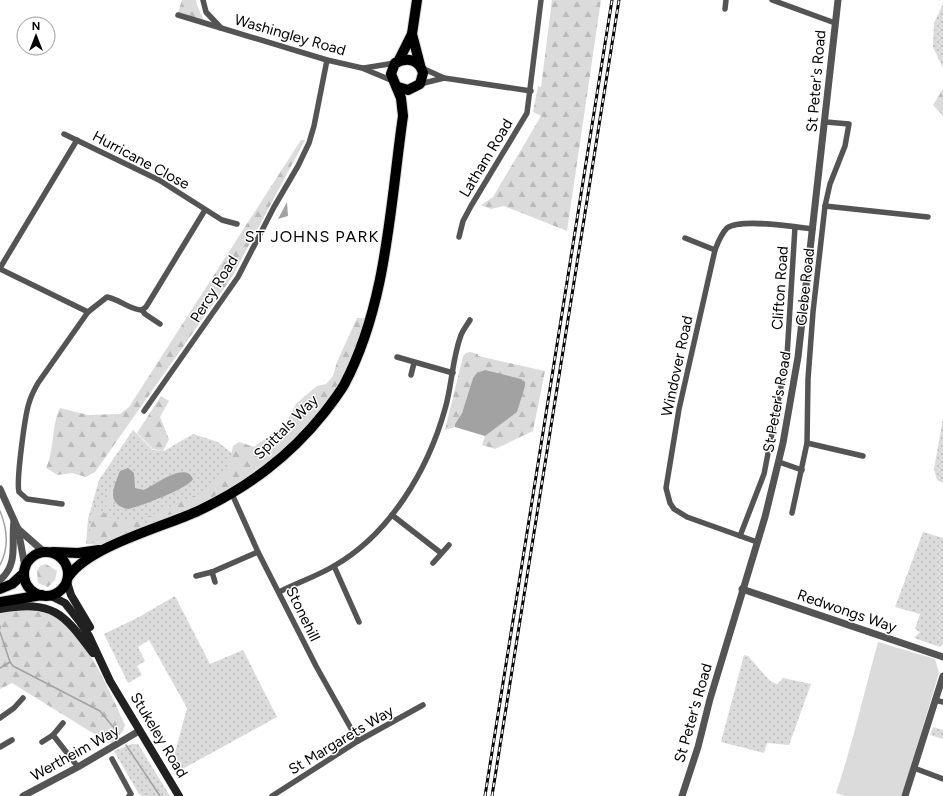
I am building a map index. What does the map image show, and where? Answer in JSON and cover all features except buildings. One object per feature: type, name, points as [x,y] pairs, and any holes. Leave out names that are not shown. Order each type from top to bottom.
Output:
[{"type":"highway","points":[[402,116],[395,84],[391,74],[412,34],[417,0]]},
{"type":"highway","points":[[402,116],[416,87],[422,79],[421,67],[412,34]]},
{"type":"highway","points":[[396,63],[409,59],[421,67]]},
{"type":"highway","points":[[395,84],[408,90],[416,87]]},
{"type":"highway","name":"Spittals Way","points":[[68,579],[77,566],[103,550],[196,512],[232,494],[276,463],[314,425],[346,380],[364,336],[377,290],[384,251],[402,116]]},
{"type":"highway","name":"Spittals Way","points":[[48,552],[78,553],[103,550]]},
{"type":"highway","points":[[0,589],[12,584],[24,570],[32,557],[48,552],[65,561],[68,579],[58,593],[0,602]]},
{"type":"highway","points":[[24,570],[27,585],[31,590],[46,595]]},
{"type":"main road","name":"Stukeley Road","points":[[68,579],[71,595],[94,635],[111,670],[116,682],[116,689]]},
{"type":"main road","name":"Stukeley Road","points":[[46,595],[65,603],[72,610],[89,636],[139,731],[179,796]]},
{"type":"main road","points":[[0,610],[31,606],[52,610],[63,616],[104,667]]},
{"type":"street","name":"Washingley Road","points":[[203,0],[206,12],[221,28],[327,60],[362,68],[395,84]]},
{"type":"street","name":"Latham Road","points":[[459,237],[471,206],[527,113],[541,0]]},
{"type":"street","points":[[725,9],[726,0]]},
{"type":"street","points":[[772,0],[835,23]]},
{"type":"street","name":"St Peter's Road","points":[[682,796],[698,747],[779,462],[798,357],[826,122],[838,0]]},
{"type":"street","points":[[178,14],[221,28]]},
{"type":"street","name":"Percy Road","points":[[144,411],[216,311],[238,277],[274,207],[298,166],[310,138],[327,60]]},
{"type":"street","name":"Washingley Road","points":[[362,68],[396,63]]},
{"type":"street","points":[[421,67],[444,78],[531,90]]},
{"type":"street","points":[[416,87],[444,78]]},
{"type":"street","name":"Glebe Road","points":[[792,513],[808,443],[807,408],[809,364],[825,206],[830,184],[845,146],[849,124],[826,122]]},
{"type":"street","name":"Hurricane Close","points":[[64,134],[159,180],[222,220],[237,224]]},
{"type":"street","points":[[77,140],[0,268],[88,312]]},
{"type":"street","points":[[825,206],[928,217]]},
{"type":"street","points":[[62,504],[28,499],[19,492],[18,479],[27,408],[31,395],[88,312],[107,297],[115,298],[137,310],[142,310],[149,303],[206,210]]},
{"type":"street","name":"Windover Road","points":[[757,542],[679,513],[670,503],[666,488],[679,409],[714,250],[727,228],[736,224],[765,224],[814,229]]},
{"type":"street","name":"Clifton Road","points":[[740,536],[764,474],[772,440],[787,356],[795,227]]},
{"type":"street","points":[[685,238],[714,250]]},
{"type":"street","points":[[142,310],[144,314],[160,324]]},
{"type":"street","points":[[279,592],[334,566],[367,541],[392,515],[419,475],[438,434],[450,392],[461,335],[470,320]]},
{"type":"street","points":[[397,357],[453,373]]},
{"type":"street","points":[[411,375],[414,363]]},
{"type":"street","points":[[808,443],[864,456]]},
{"type":"street","points":[[779,462],[802,470]]},
{"type":"street","points":[[0,490],[18,529],[24,570]]},
{"type":"street","name":"Stonehill","points":[[232,494],[258,552],[316,666],[358,741]]},
{"type":"street","points":[[392,515],[442,553]]},
{"type":"street","points":[[0,580],[6,575],[12,564],[14,553],[14,519]]},
{"type":"street","points":[[18,529],[48,552]]},
{"type":"street","points":[[433,563],[449,545]]},
{"type":"street","points":[[196,576],[212,572],[258,552]]},
{"type":"street","points":[[334,566],[359,622]]},
{"type":"street","points":[[212,572],[215,582]]},
{"type":"street","name":"Redwongs Way","points":[[742,589],[943,657]]},
{"type":"street","points":[[905,796],[943,676]]},
{"type":"street","points":[[0,718],[14,708],[23,698]]},
{"type":"street","points":[[935,700],[943,702]]},
{"type":"street","name":"St Margarets Way","points":[[272,796],[358,741],[423,705]]},
{"type":"street","points":[[42,742],[53,735],[63,723]]},
{"type":"street","name":"Wertheim Way","points":[[23,796],[78,767],[139,731]]},
{"type":"street","points":[[53,735],[78,767]]},
{"type":"street","points":[[0,747],[12,740]]},
{"type":"street","points":[[112,759],[131,794],[129,796]]},
{"type":"street","points":[[914,768],[943,779]]},
{"type":"green space","points":[[182,0],[196,0],[204,21],[178,13]]},
{"type":"green space","points":[[552,0],[601,0],[567,231],[504,206],[491,209],[481,205],[493,197],[541,116],[533,112],[538,86],[541,87]]},
{"type":"green space","points":[[943,4],[943,68],[933,47],[934,23]]},
{"type":"green space","points":[[943,89],[943,116],[933,105]]},
{"type":"green space","points":[[301,140],[305,140],[232,277],[95,472],[86,477],[72,473],[58,475],[46,468],[51,453],[55,422],[60,408],[88,415],[120,414],[129,407]]},
{"type":"green space","points":[[357,318],[370,318],[342,383],[323,409],[277,458],[257,469],[247,480],[228,493],[150,522],[147,517],[209,489],[228,467],[233,446],[239,442],[254,447],[286,423],[296,404],[305,396],[317,386],[326,384],[333,376],[337,362]]},
{"type":"green space","points":[[470,352],[478,354],[478,356],[545,371],[533,431],[495,449],[482,445],[485,436],[500,424],[473,378],[462,413],[455,424],[455,427],[445,430],[463,356]]},
{"type":"green space","points":[[161,396],[169,401],[160,417],[169,439],[163,451],[153,449],[137,433]]},
{"type":"green space","points":[[943,418],[943,483],[937,480],[934,469]]},
{"type":"green space","points":[[133,430],[153,450],[164,451],[193,434],[218,442],[255,472],[229,491],[195,510],[101,545],[86,544],[88,519],[99,480]]},
{"type":"green space","points":[[112,493],[115,503],[109,508],[106,507],[105,499],[106,494]]},
{"type":"green space","points":[[96,496],[99,509],[115,521],[143,519],[146,525],[102,544],[88,542]]},
{"type":"green space","points":[[923,532],[943,538],[943,644],[940,647],[914,638],[920,632],[915,629],[920,614],[895,607]]},
{"type":"green space","points":[[46,564],[57,571],[55,580],[48,587],[38,583],[37,571],[40,566]]},
{"type":"green space","points":[[175,596],[210,664],[243,650],[277,717],[177,772],[172,764],[187,708],[149,640],[138,647],[145,661],[137,666],[142,675],[128,683],[104,634],[139,617]]},
{"type":"green space","points":[[29,609],[55,615],[68,625],[78,636],[97,666],[125,725],[123,731],[112,743],[91,732],[12,683],[0,689],[0,613]]},
{"type":"green space","points":[[878,642],[935,659],[939,673],[902,796],[845,796],[836,793]]},
{"type":"green space","points":[[744,655],[748,656],[770,681],[777,684],[783,678],[811,684],[789,745],[767,743],[764,753],[721,742]]},
{"type":"green space","points":[[933,727],[943,730],[943,739],[930,735]]},
{"type":"green space","points":[[132,744],[138,744],[170,796],[142,796],[139,794],[114,751]]},
{"type":"shaded area","points":[[287,202],[288,216],[278,219]]},
{"type":"shaded area","points":[[485,370],[521,379],[525,382],[525,386],[517,412],[485,436],[455,427],[455,424],[462,413],[473,378],[477,373]]},
{"type":"shaded area","points":[[128,468],[134,473],[135,488],[144,490],[163,479],[178,473],[184,472],[189,474],[193,479],[190,483],[174,492],[128,509],[121,507],[116,503],[113,494],[115,483],[120,471]]},
{"type":"waterway","points":[[0,511],[6,538],[5,552],[0,565]]},
{"type":"waterway","points":[[0,632],[10,662]]},
{"type":"waterway","points":[[0,668],[10,662],[13,666],[100,711],[119,734]]},
{"type":"waterway","points":[[126,745],[160,796]]},
{"type":"railway","points":[[485,796],[612,0]]},
{"type":"railway","points":[[492,796],[619,0]]},
{"type":"district","name":"ST JOHNS PARK","points":[[312,236]]}]
